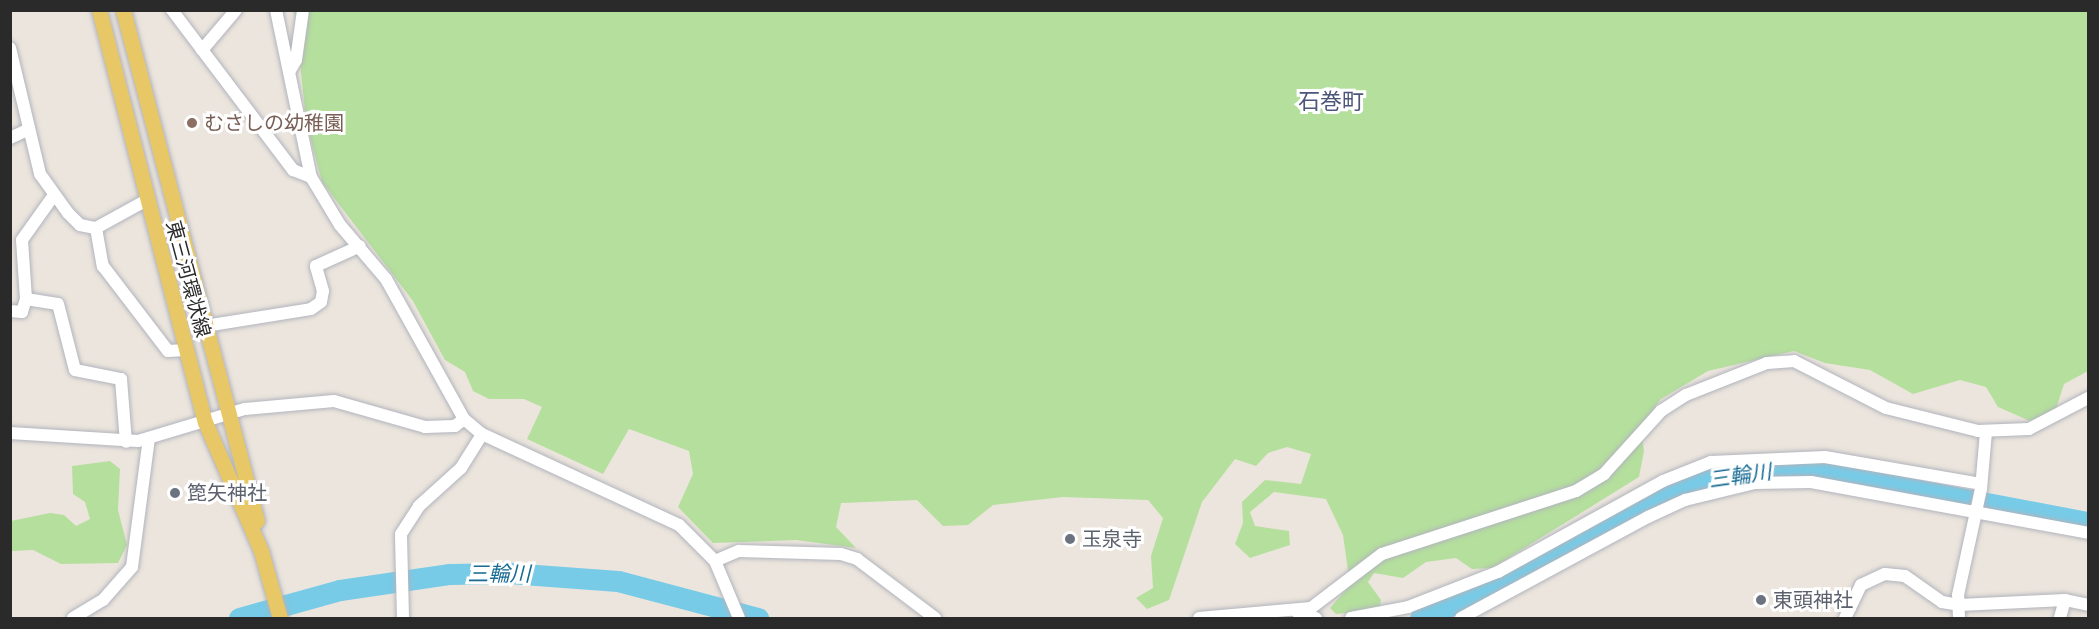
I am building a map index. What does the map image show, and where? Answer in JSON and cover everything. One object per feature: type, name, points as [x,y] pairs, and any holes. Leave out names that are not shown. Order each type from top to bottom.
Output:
[{"type":"main road","name":"東三河環状線","points":[[99,10],[145,201],[205,422],[261,550]]},
{"type":"main road","name":"東三河環状線","points":[[123,10],[280,618]]},
{"type":"street","points":[[172,10],[293,170],[311,177]]},
{"type":"street","points":[[202,50],[236,10]]},
{"type":"street","points":[[276,10],[311,177],[406,311],[464,418],[482,434],[646,506],[680,525],[715,561],[732,596],[738,618]]},
{"type":"street","points":[[289,72],[297,60],[303,10]]},
{"type":"street","points":[[10,48],[40,174],[54,195],[80,225],[96,228],[145,201]]},
{"type":"street","points":[[10,138],[29,129]]},
{"type":"street","points":[[10,311],[22,312],[27,299],[22,240],[54,195]]},
{"type":"street","points":[[96,228],[102,266],[168,351],[186,350]]},
{"type":"street","points":[[205,326],[311,309],[321,302],[323,291],[316,266],[360,246]]},
{"type":"street","points":[[27,299],[58,304],[75,370],[121,379],[126,442]]},
{"type":"street","points":[[1297,612],[1382,554],[1576,491],[1624,457],[1661,411],[1686,394],[1767,363],[1794,361],[1886,408],[1986,432],[2029,429],[2088,398]]},
{"type":"street","points":[[10,433],[126,442],[149,438],[228,415],[334,401],[425,427],[454,426],[464,418]]},
{"type":"street","points":[[1959,618],[1959,604],[1981,487],[1986,432]]},
{"type":"street","points":[[403,618],[401,534],[411,516],[461,468],[482,434]]},
{"type":"street","points":[[73,618],[103,600],[132,567],[149,438]]},
{"type":"street","points":[[1351,618],[1408,607],[1498,572],[1663,481],[1711,462],[1825,457],[1981,487]]},
{"type":"street","points":[[1461,618],[1648,517],[1718,489],[1788,480],[1976,508],[2088,533]]},
{"type":"street","points":[[715,561],[739,551],[842,554],[857,559],[935,618]]},
{"type":"street","points":[[1845,618],[1861,585],[1885,574],[1905,576],[1942,602],[1959,604],[2065,600],[2088,604]]},
{"type":"street","points":[[2060,618],[2065,600]]},
{"type":"street","points":[[1199,618],[1264,616],[1297,612],[1316,618]]},
{"type":"green space","points":[[293,11],[2088,11],[2088,371],[2064,384],[2056,409],[2030,421],[1998,407],[1986,387],[1960,380],[1913,394],[1870,370],[1825,363],[1794,351],[1708,371],[1661,399],[1640,427],[1644,451],[1639,477],[1492,568],[1472,569],[1456,558],[1426,562],[1403,578],[1374,573],[1368,582],[1381,600],[1379,610],[1336,614],[1330,608],[1350,585],[1343,535],[1326,499],[1274,492],[1250,512],[1255,526],[1289,531],[1290,545],[1250,558],[1235,544],[1243,523],[1242,502],[1265,480],[1301,484],[1311,454],[1287,447],[1268,453],[1256,466],[1235,459],[1202,502],[1169,600],[1147,609],[1136,598],[1153,588],[1151,556],[1163,518],[1148,500],[1063,497],[993,505],[968,525],[943,526],[917,500],[841,503],[836,527],[856,548],[796,540],[713,543],[678,507],[693,474],[689,451],[629,429],[603,474],[527,439],[542,407],[524,399],[489,399],[473,391],[465,372],[445,360],[413,301],[322,182],[306,122],[300,62],[304,32]]},
{"type":"green space","points":[[110,461],[120,469],[118,510],[127,545],[118,563],[61,564],[33,550],[11,551],[11,521],[50,513],[64,515],[76,526],[90,519],[85,502],[73,494],[72,466]]},
{"type":"waterway","name":"三輪川","points":[[1420,618],[1511,581],[1654,500],[1703,481],[1744,473],[1830,473],[2088,522]]},
{"type":"waterway","name":"三輪川","points":[[239,618],[340,590],[450,574],[509,573],[618,581],[758,618]]},
{"type":"place","name":"むさしの幼稚園","points":[[192,123]]},
{"type":"place","name":"箆矢神社","points":[[175,493]]},
{"type":"place","name":"玉泉寺","points":[[1070,539]]},
{"type":"place","name":"東頭神社","points":[[1761,600]]},
{"type":"district","name":"石巻町","points":[[1331,102]]}]
